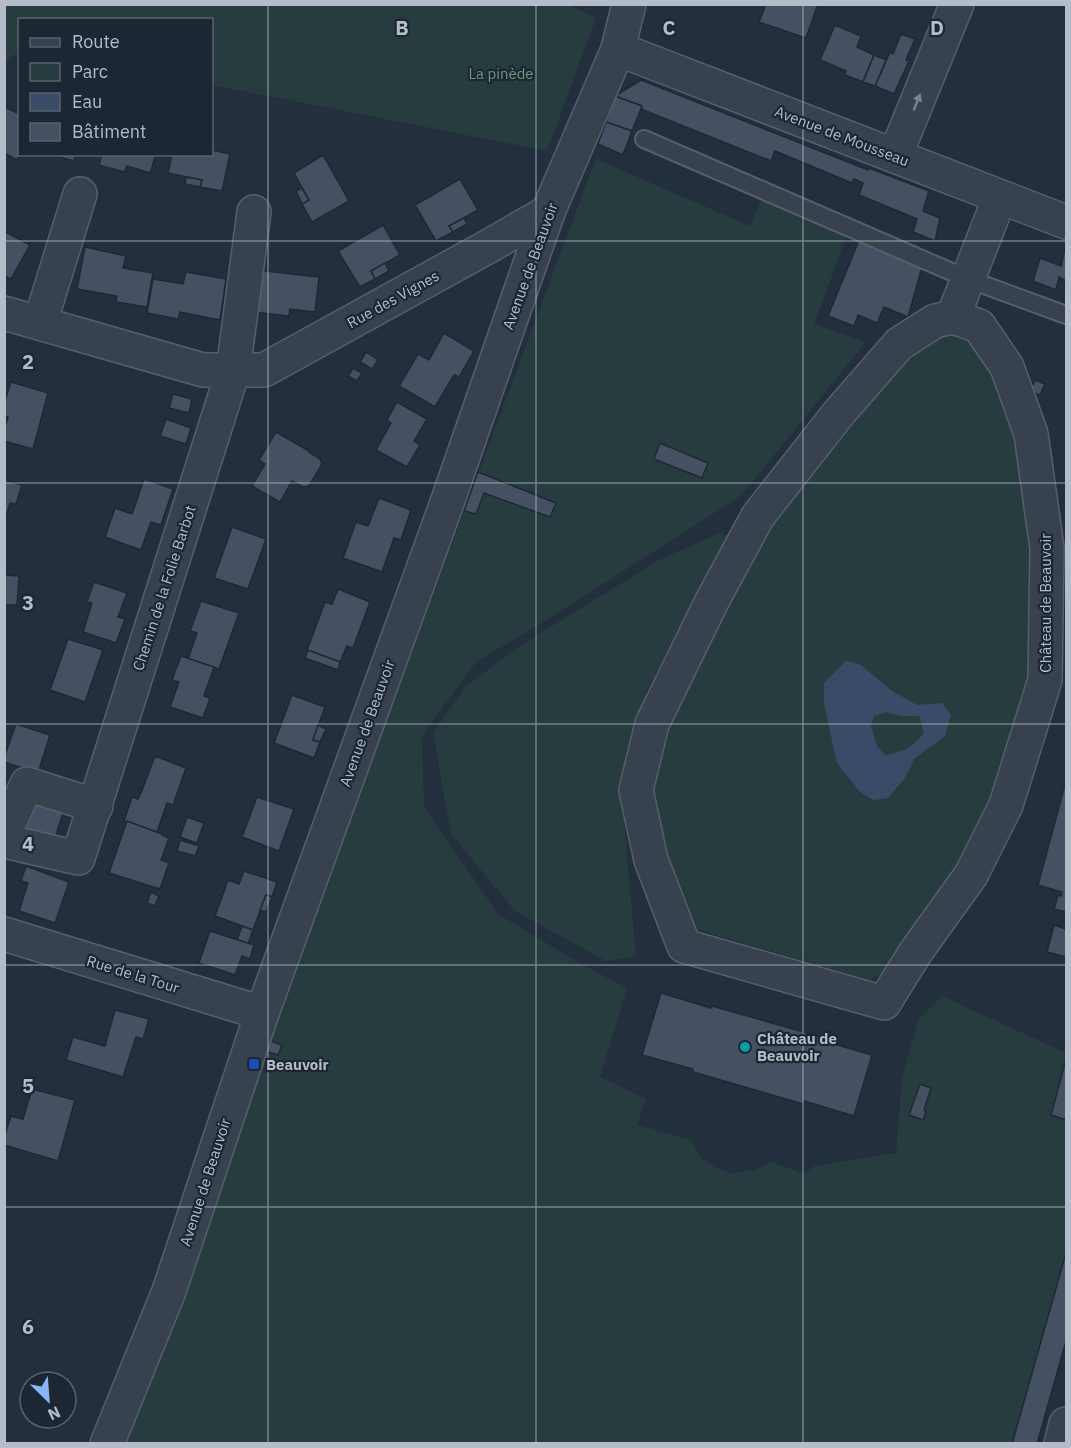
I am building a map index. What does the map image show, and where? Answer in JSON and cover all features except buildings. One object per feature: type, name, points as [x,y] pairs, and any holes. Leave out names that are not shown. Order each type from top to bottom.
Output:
[{"type":"street","name":"Avenue de Beauvoir","points":[[107,1443],[169,1291],[262,1013],[440,522],[548,212],[618,48],[629,4]]},
{"type":"street","points":[[895,156],[957,4]]},
{"type":"street","name":"Avenue de Mousseau","points":[[618,48],[1066,222]]},
{"type":"street","points":[[40,323],[80,194]]},
{"type":"street","points":[[953,317],[1000,197]]},
{"type":"street","points":[[233,371],[254,212]]},
{"type":"street","name":"Rue des Vignes","points":[[5,314],[203,370],[264,370],[548,212]]},
{"type":"street","name":"Château de Beauvoir","points":[[953,317],[979,326],[1007,368],[1031,434],[1047,548],[1045,680],[1006,805],[971,875],[915,953],[884,1003],[684,946],[651,860],[636,790],[652,724],[712,601],[758,516],[838,414],[900,344],[935,321],[953,317]]},
{"type":"street","name":"Chemin de la Folie Barbot","points":[[4,841],[78,858],[233,371]]},
{"type":"street","points":[[4,834],[27,784],[96,806]]},
{"type":"street","name":"Rue de la Tour","points":[[4,934],[262,1013]]},
{"type":"street","points":[[1061,1443],[1066,1424]]},
{"type":"lane","points":[[644,139],[968,279],[1066,315]]},
{"type":"green space","name":"La pinède","points":[[567,4],[596,18],[547,151],[213,85],[213,18],[18,18],[18,53],[5,61],[5,5]]},
{"type":"green space","points":[[596,159],[750,226],[762,198],[847,235],[814,324],[866,342],[741,496],[476,662],[422,736],[424,807],[498,914],[581,964],[627,988],[600,1077],[646,1099],[637,1125],[691,1140],[701,1158],[729,1173],[756,1170],[772,1162],[804,1174],[814,1166],[896,1153],[902,1079],[918,1020],[942,996],[1066,1053],[1051,1115],[1066,1120],[1066,1253],[1012,1443],[123,1444],[357,800]]},
{"type":"green space","points":[[979,326],[1031,434],[1045,680],[1006,805],[915,953],[870,980],[689,927],[651,860],[652,724],[712,601],[899,344]]},
{"type":"green space","points":[[720,533],[730,536],[729,545],[702,582],[646,693],[622,773],[636,956],[606,961],[515,911],[451,834],[433,733],[466,686],[523,644],[659,560]]},
{"type":"water","points":[[846,661],[861,665],[892,691],[917,705],[942,703],[951,715],[945,736],[914,759],[905,778],[888,798],[873,800],[859,791],[837,763],[824,704],[824,683]],"holes":[[[886,712],[900,716],[919,716],[924,733],[907,748],[885,755],[877,746],[871,726],[874,716]]]},
{"type":"place","name":"Château de Beauvoir","points":[[745,1047]]},
{"type":"place","name":"Beauvoir","points":[[254,1064]]}]
